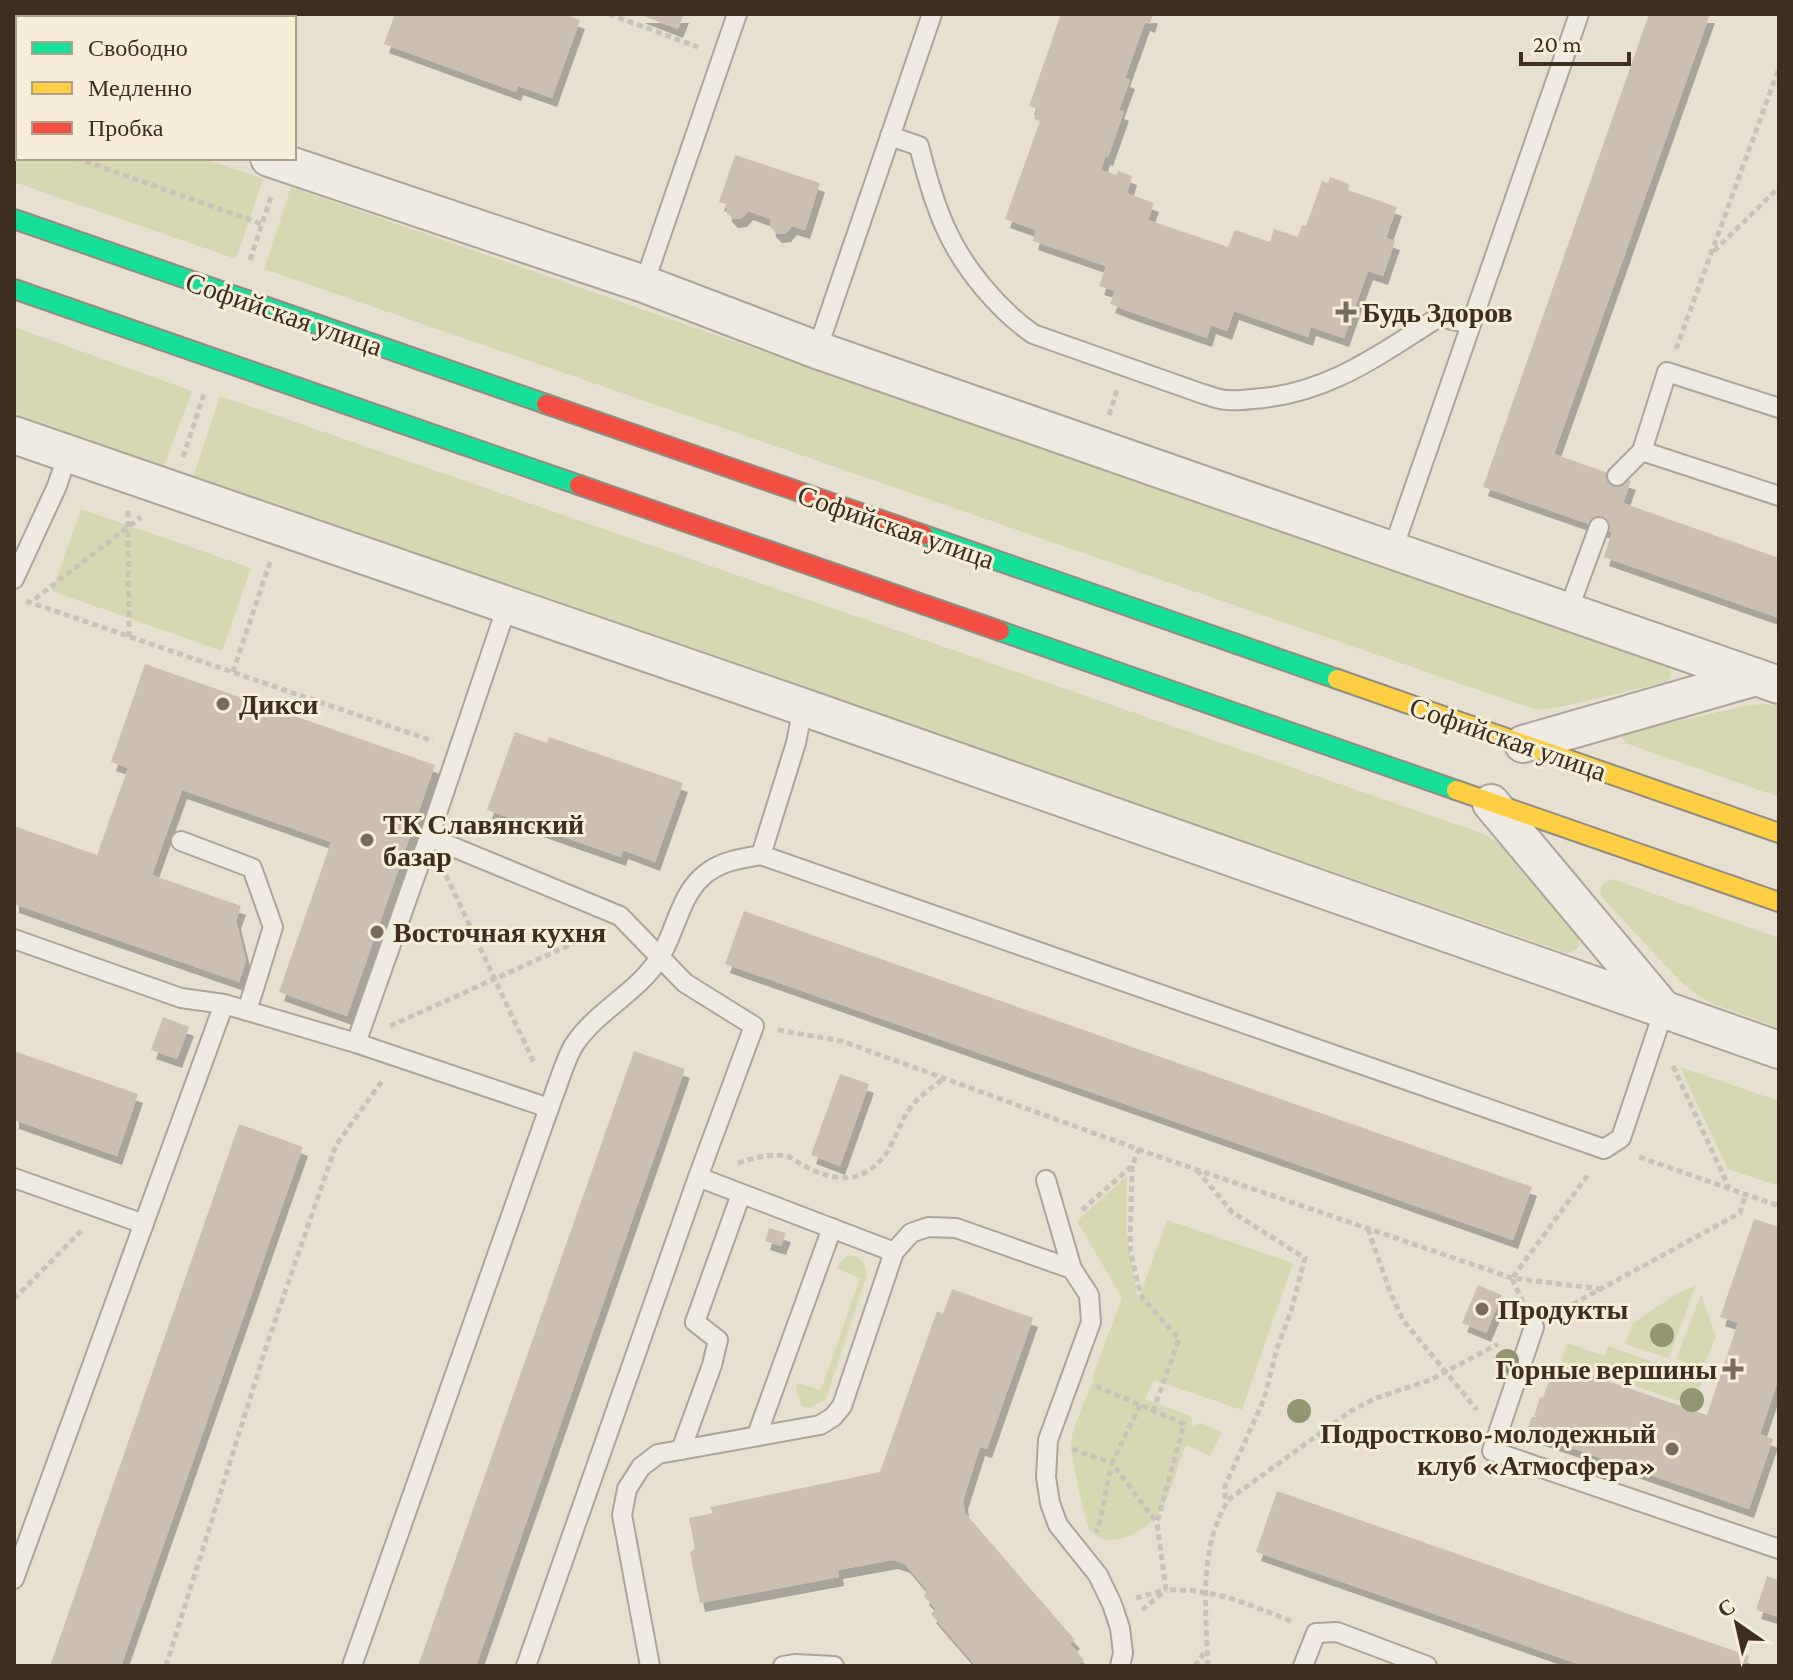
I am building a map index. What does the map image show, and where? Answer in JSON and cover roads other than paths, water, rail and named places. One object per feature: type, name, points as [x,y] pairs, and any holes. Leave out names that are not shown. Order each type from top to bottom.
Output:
[{"type":"main road","name":"Софийская улица","points":[[14,219],[1192,636],[1523,744],[1779,833]]},
{"type":"main road","points":[[14,289],[1174,685],[1491,803],[1779,902]]},
{"type":"street","points":[[275,160],[644,284],[817,350],[1768,681]]},
{"type":"street","points":[[14,435],[803,707],[1779,1050]]},
{"type":"street","points":[[1523,744],[1768,681]]},
{"type":"street","points":[[1491,803],[1664,1010]]},
{"type":"lane","points":[[644,284],[737,14]]},
{"type":"lane","points":[[817,350],[932,14]]},
{"type":"lane","points":[[1393,549],[1579,14]]},
{"type":"lane","points":[[890,136],[919,146],[946,231],[989,294],[1013,320],[1033,334],[1203,394],[1228,401],[1270,398],[1309,389],[1340,378],[1368,363],[1439,317],[1471,324]]},
{"type":"lane","points":[[1617,476],[1642,451],[1667,372],[1779,408]]},
{"type":"lane","points":[[1642,451],[1779,496]]},
{"type":"lane","points":[[14,579],[57,486],[68,453]]},
{"type":"lane","points":[[1568,611],[1599,527]]},
{"type":"lane","points":[[356,1043],[507,606]]},
{"type":"lane","points":[[761,855],[796,743],[803,707]]},
{"type":"lane","points":[[429,837],[620,916],[685,983],[754,1026],[526,1666]]},
{"type":"lane","points":[[181,841],[252,868],[273,927],[247,1011]]},
{"type":"lane","points":[[352,1666],[573,1046],[604,1011],[645,976],[660,957],[688,894],[708,872],[735,859],[761,855],[1606,1147],[1621,1138],[1664,1010]]},
{"type":"lane","points":[[14,939],[181,998],[224,1004],[356,1043],[549,1108]]},
{"type":"lane","points":[[14,1579],[224,1004]]},
{"type":"lane","points":[[698,1177],[894,1252]]},
{"type":"lane","points":[[14,1178],[144,1224]]},
{"type":"lane","points":[[1046,1180],[1072,1269],[1089,1295],[1091,1322],[1048,1440],[1046,1477],[1050,1503],[1058,1525],[1098,1575],[1112,1604],[1120,1628],[1123,1653],[1120,1666]]},
{"type":"lane","points":[[681,1450],[718,1340],[695,1322],[741,1194]]},
{"type":"lane","points":[[650,1666],[622,1515],[627,1489],[641,1467],[658,1454],[820,1425],[833,1417],[842,1406],[894,1252],[911,1233],[928,1227],[956,1228],[1072,1269]]},
{"type":"lane","points":[[757,1435],[832,1228]]},
{"type":"lane","points":[[1534,1327],[1492,1451],[1779,1549]]},
{"type":"lane","points":[[1303,1666],[1316,1633],[1337,1632],[1427,1666]]},
{"type":"lane","points":[[783,1666],[834,1666]]},
{"type":"place","name":"Будь Здоров","points":[[1346,312]]},
{"type":"place","name":"Дикси","points":[[223,704]]},
{"type":"place","name":"ТК Славянский базар","points":[[367,840]]},
{"type":"place","name":"Восточная кухня","points":[[377,932]]},
{"type":"place","name":"Продукты","points":[[1482,1309]]},
{"type":"place","name":"Горные вершины","points":[[1733,1369]]},
{"type":"place","name":"Подростково-молодежный клуб «Атмосфера»","points":[[1672,1449]]}]
